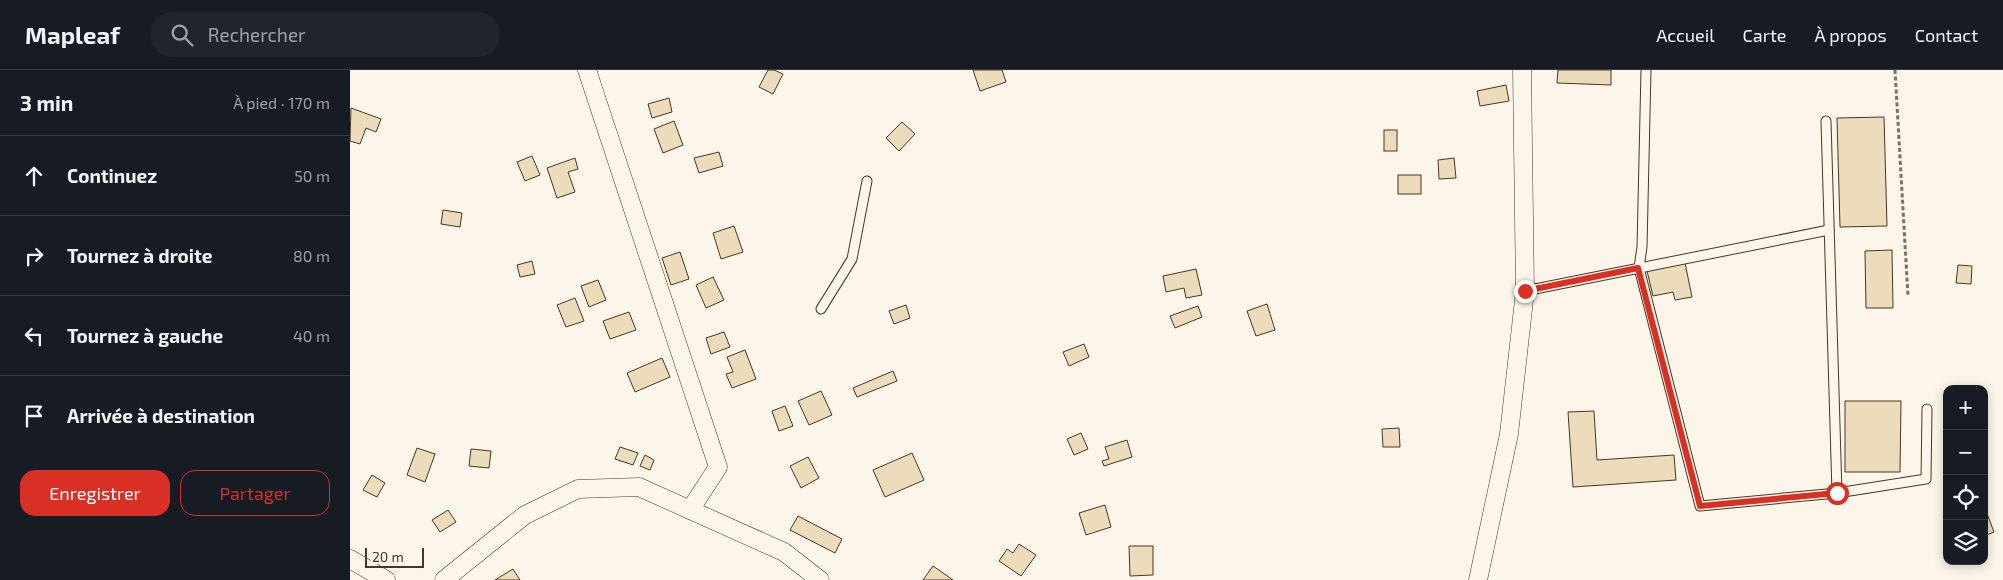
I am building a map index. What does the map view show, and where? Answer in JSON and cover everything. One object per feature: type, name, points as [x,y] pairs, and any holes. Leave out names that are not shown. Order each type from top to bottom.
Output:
[{"type":"street","points":[[587,70],[718,467],[690,510]]},
{"type":"street","points":[[1478,580],[1509,434],[1525,291],[1522,70]]},
{"type":"street","points":[[444,580],[526,514],[578,489],[639,487],[784,552],[820,580]]},
{"type":"street","points":[[350,559],[386,580]]},
{"type":"lane","points":[[1646,70],[1642,247],[1638,268],[1700,506],[1837,493],[1926,479],[1927,408]]},
{"type":"lane","points":[[1826,121],[1837,493]]},
{"type":"lane","points":[[821,309],[852,259],[867,181]]},
{"type":"lane","points":[[1525,291],[1829,230]]},
{"type":"path","points":[[1895,70],[1908,296]]},
{"type":"building","points":[[768,70],[774,70],[783,74],[773,94],[759,87]]},
{"type":"building","points":[[973,70],[1002,70],[1006,82],[980,91]]},
{"type":"building","points":[[1558,70],[1611,70],[1611,85],[1557,83]]},
{"type":"building","points":[[1506,85],[1509,101],[1480,106],[1477,91]]},
{"type":"building","points":[[669,98],[672,112],[652,118],[648,104]]},
{"type":"building","points":[[351,108],[381,119],[376,132],[366,128],[360,144],[350,141]]},
{"type":"building","points":[[1884,117],[1887,226],[1840,227],[1837,118]]},
{"type":"building","points":[[674,121],[683,145],[663,153],[654,129]]},
{"type":"building","points":[[902,122],[915,134],[899,151],[886,138]]},
{"type":"building","points":[[1384,130],[1397,130],[1397,151],[1384,151]]},
{"type":"building","points":[[719,152],[723,166],[699,173],[694,158]]},
{"type":"building","points":[[532,156],[540,175],[525,181],[517,162]]},
{"type":"building","points":[[575,158],[578,169],[568,172],[575,192],[557,198],[547,168]]},
{"type":"building","points":[[1454,158],[1456,178],[1439,179],[1438,160]]},
{"type":"building","points":[[1398,175],[1421,175],[1421,194],[1398,194]]},
{"type":"building","points":[[443,210],[462,213],[460,227],[441,224]]},
{"type":"building","points":[[734,226],[743,252],[721,259],[713,233]]},
{"type":"building","points":[[1892,250],[1893,308],[1866,308],[1865,251]]},
{"type":"building","points":[[680,252],[689,279],[671,285],[662,258]]},
{"type":"building","points":[[532,261],[535,274],[520,277],[517,265]]},
{"type":"building","points":[[1685,263],[1692,297],[1675,300],[1673,292],[1653,296],[1647,271]]},
{"type":"building","points":[[1958,265],[1972,266],[1971,284],[1956,283]]},
{"type":"building","points":[[1196,269],[1202,295],[1186,298],[1184,288],[1166,292],[1163,276]]},
{"type":"building","points":[[713,277],[724,300],[706,308],[696,285]]},
{"type":"building","points":[[598,280],[606,300],[589,307],[581,286]]},
{"type":"building","points":[[575,298],[584,321],[566,327],[557,305]]},
{"type":"building","points":[[1267,304],[1275,330],[1256,336],[1247,311]]},
{"type":"building","points":[[906,305],[910,318],[894,324],[889,311]]},
{"type":"building","points":[[1198,306],[1202,317],[1175,328],[1170,316]]},
{"type":"building","points":[[629,312],[636,330],[610,339],[603,321]]},
{"type":"building","points":[[724,332],[730,347],[711,354],[706,338]]},
{"type":"building","points":[[1084,344],[1089,357],[1069,366],[1063,352]]},
{"type":"building","points":[[745,350],[756,379],[732,388],[726,374],[733,372],[727,357]]},
{"type":"building","points":[[662,358],[670,377],[635,392],[627,373]]},
{"type":"building","points":[[893,371],[897,381],[857,397],[853,388]]},
{"type":"building","points":[[821,391],[832,415],[809,425],[798,401]]},
{"type":"building","points":[[1845,401],[1901,401],[1900,472],[1845,472]]},
{"type":"building","points":[[785,406],[793,426],[779,431],[772,411]]},
{"type":"building","points":[[1594,411],[1597,460],[1674,455],[1676,480],[1573,487],[1568,412]]},
{"type":"building","points":[[1399,428],[1400,447],[1383,447],[1382,429]]},
{"type":"building","points":[[1081,433],[1088,449],[1074,455],[1067,439]]},
{"type":"building","points":[[1127,440],[1132,457],[1104,466],[1102,461],[1109,459],[1105,447]]},
{"type":"building","points":[[620,447],[638,453],[633,465],[615,459]]},
{"type":"building","points":[[417,448],[435,454],[425,482],[407,475]]},
{"type":"building","points":[[471,449],[491,451],[489,468],[469,466]]},
{"type":"building","points":[[912,453],[924,480],[885,497],[873,470]]},
{"type":"building","points":[[645,455],[654,460],[650,470],[640,466]]},
{"type":"building","points":[[808,457],[819,478],[801,488],[790,466]]},
{"type":"building","points":[[372,475],[385,483],[377,497],[363,490]]},
{"type":"building","points":[[1105,505],[1111,527],[1086,535],[1079,513]]},
{"type":"building","points":[[448,510],[456,522],[440,532],[432,520]]},
{"type":"building","points":[[798,516],[842,539],[835,553],[790,530]]},
{"type":"building","points":[[1988,516],[1994,532],[1988,534]]},
{"type":"building","points":[[1019,544],[1036,555],[1021,576],[999,561],[1007,549],[1013,553]]},
{"type":"building","points":[[1129,546],[1153,546],[1153,575],[1130,576]]},
{"type":"building","points":[[933,566],[953,580],[923,580]]},
{"type":"building","points":[[513,569],[520,580],[495,580]]},
{"type":"route","points":[[1525,291],[1638,268],[1700,506],[1837,493]]}]
